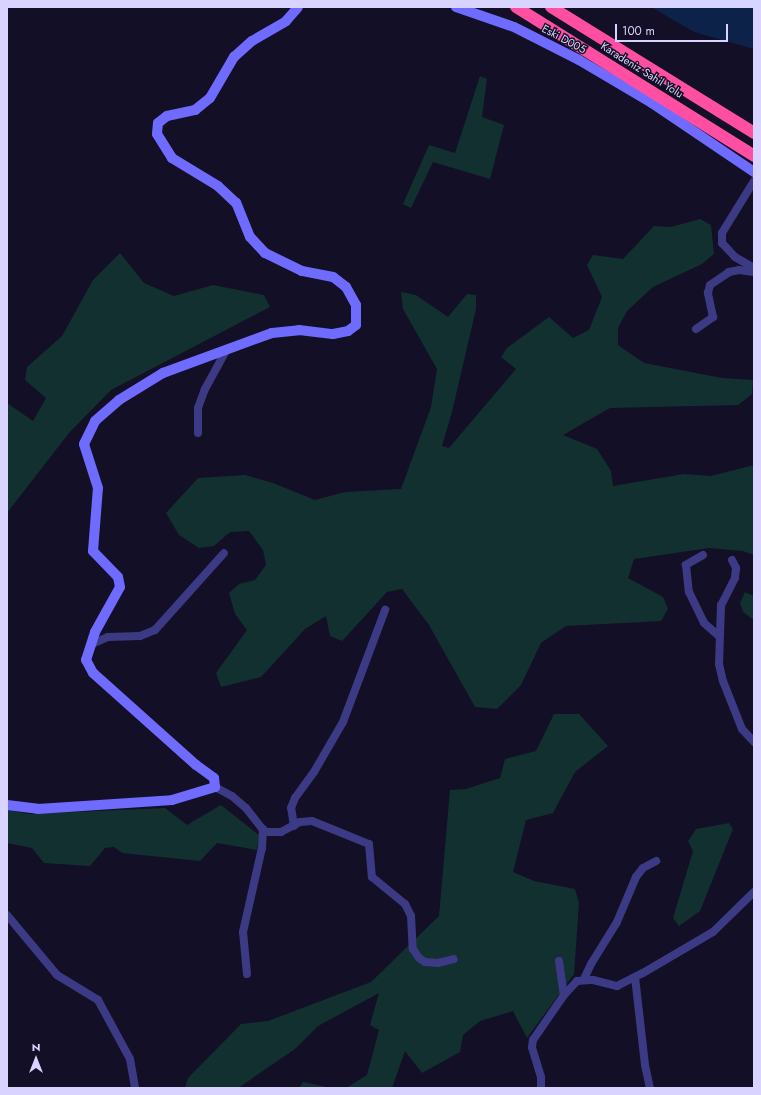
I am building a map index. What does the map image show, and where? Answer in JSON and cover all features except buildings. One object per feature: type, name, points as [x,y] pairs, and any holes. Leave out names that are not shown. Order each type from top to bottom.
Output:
[{"type":"highway","name":"Karadeniz Sahil Yolu","points":[[516,7],[754,156]]},
{"type":"highway","name":"Karadeniz Sahil Yolu","points":[[551,7],[754,133]]},
{"type":"street","points":[[215,787],[214,778],[180,751],[93,674],[86,660],[92,644],[120,587],[118,577],[94,551],[98,488],[84,444],[95,421],[119,400],[163,373],[227,348],[272,333],[300,330],[333,334],[348,331],[356,325],[356,305],[346,287],[333,277],[302,271],[264,253],[250,237],[236,203],[218,186],[172,158],[157,134],[158,123],[167,116],[195,110],[210,98],[234,57],[252,41],[286,21],[298,7]]},
{"type":"street","name":"Eski D005","points":[[456,7],[514,27],[579,60],[652,102],[754,172]]},
{"type":"street","points":[[754,181],[722,233],[722,243],[735,257],[754,268]]},
{"type":"street","points":[[696,329],[713,317],[708,293],[710,284],[729,272],[739,270],[754,272]]},
{"type":"street","points":[[198,433],[198,408],[205,389],[227,348]]},
{"type":"street","points":[[92,644],[108,637],[140,636],[155,630],[224,553]]},
{"type":"street","points":[[703,555],[686,565],[688,592],[704,622],[718,636]]},
{"type":"street","points":[[732,560],[736,568],[735,578],[721,605],[721,629],[718,636],[723,681],[742,730],[754,742]]},
{"type":"street","points":[[294,826],[291,808],[294,798],[314,772],[343,722],[385,610]]},
{"type":"street","points":[[7,805],[38,809],[172,800],[215,787],[232,796],[246,808],[263,829],[272,833],[312,821],[368,844],[372,877],[405,904],[411,916],[413,949],[419,958],[425,962],[438,963],[454,959]]},
{"type":"street","points":[[247,974],[243,932],[262,848],[263,829]]},
{"type":"street","points":[[584,979],[591,964],[618,922],[636,877],[643,868],[656,861]]},
{"type":"street","points":[[541,1088],[541,1077],[532,1047],[533,1040],[564,995],[577,982],[584,979],[617,986],[635,977],[713,932],[754,892]]},
{"type":"street","points":[[7,915],[57,975],[98,1000],[130,1059],[135,1088]]},
{"type":"street","points":[[559,961],[564,995]]},
{"type":"street","points":[[635,977],[645,1065],[650,1088]]},
{"type":"green space","points":[[480,76],[487,79],[482,117],[504,125],[490,179],[433,162],[411,208],[403,204],[429,145],[455,153]]},
{"type":"green space","points":[[700,219],[711,225],[714,254],[702,264],[653,287],[627,311],[618,328],[618,345],[644,363],[722,378],[753,380],[752,394],[738,405],[610,408],[563,435],[597,449],[611,471],[613,486],[684,474],[711,476],[754,465],[754,555],[743,551],[709,548],[634,559],[628,578],[663,597],[668,609],[661,621],[566,626],[541,643],[521,685],[497,709],[475,707],[429,625],[402,589],[387,592],[342,641],[330,636],[326,616],[305,629],[261,677],[221,687],[216,673],[247,630],[235,614],[229,593],[239,584],[255,580],[266,565],[263,550],[249,531],[230,532],[214,546],[199,548],[179,535],[166,513],[198,478],[245,475],[273,483],[315,500],[345,492],[401,489],[431,407],[437,369],[403,309],[401,292],[416,295],[448,317],[467,294],[476,295],[476,309],[452,412],[442,446],[449,448],[516,369],[501,357],[507,348],[549,317],[573,338],[589,330],[602,297],[587,265],[593,255],[623,259],[654,226],[671,227]]},
{"type":"green space","points":[[120,253],[144,283],[174,296],[213,285],[264,295],[270,307],[111,390],[69,433],[7,513],[7,403],[33,421],[46,398],[25,380],[27,367],[62,336],[93,280]]},
{"type":"green space","points":[[745,592],[754,596],[754,620],[743,612],[740,603]]},
{"type":"green space","points":[[554,714],[579,714],[608,746],[575,772],[553,813],[526,820],[513,872],[534,881],[575,889],[579,903],[574,974],[527,1038],[513,1011],[480,1021],[463,1035],[460,1052],[422,1073],[405,1051],[392,1088],[346,1088],[367,1075],[379,1030],[370,1025],[379,993],[318,1026],[295,1049],[238,1088],[185,1088],[188,1078],[241,1024],[268,1021],[371,982],[439,916],[450,790],[466,789],[500,778],[505,759],[536,751]]},
{"type":"green space","points":[[221,805],[259,835],[257,850],[217,843],[200,861],[122,853],[114,847],[105,848],[90,866],[44,863],[32,848],[7,843],[7,810],[29,814],[165,808],[187,825]]},
{"type":"green space","points":[[729,823],[733,829],[700,911],[679,926],[673,918],[693,851],[688,841],[696,829]]},
{"type":"green space","points":[[303,1082],[332,1088],[299,1088]]},
{"type":"water","points":[[651,7],[754,7],[754,49],[694,32]]}]
